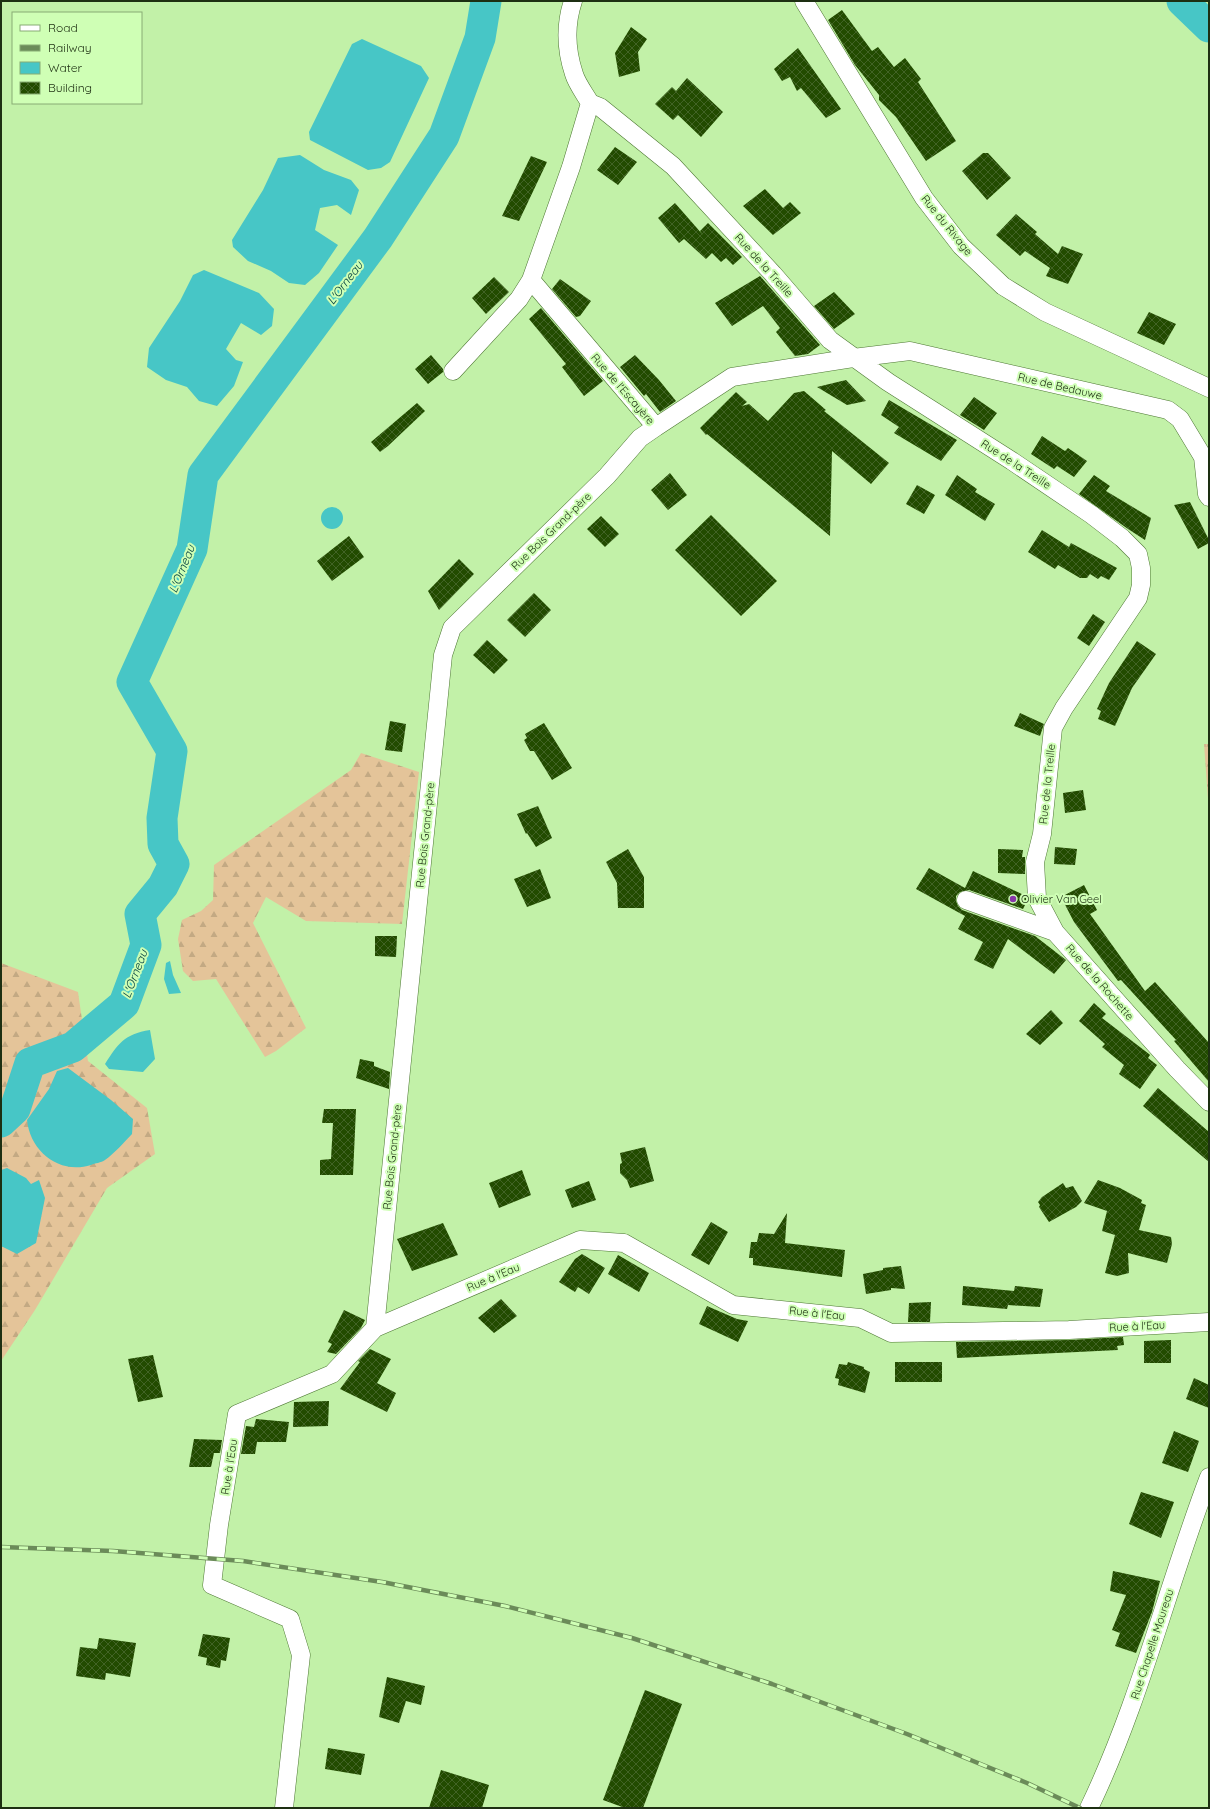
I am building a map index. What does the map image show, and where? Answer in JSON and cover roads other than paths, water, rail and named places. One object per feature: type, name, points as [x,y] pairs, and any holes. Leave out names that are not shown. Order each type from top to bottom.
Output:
[{"type":"street","points":[[453,371],[519,299],[530,280],[571,167],[590,104],[574,75],[567,46],[568,16],[573,1]]},
{"type":"street","name":"Rue du Rivage","points":[[804,1],[924,198],[962,246],[1003,286],[1045,312],[1209,388]]},
{"type":"street","name":"Rue de la Treille","points":[[590,104],[600,107],[673,166],[773,274],[830,340],[888,382],[1047,484],[1122,538],[1138,554],[1141,568],[1141,585],[1138,598],[1064,708],[1053,728],[1042,834],[1035,862],[1037,898],[1055,932]]},
{"type":"street","name":"Rue de l'Escayère","points":[[530,280],[656,427],[732,377],[853,358]]},
{"type":"street","name":"Rue de Bedauwe","points":[[853,358],[910,351],[1168,410],[1180,419],[1203,457],[1207,494],[1209,497]]},
{"type":"street","name":"Rue Bois Grand-père","points":[[375,1328],[443,655],[452,628],[607,476],[640,438],[656,427]]},
{"type":"street","name":"Rue de la Rochette","points":[[966,900],[1055,932],[1177,1069],[1209,1102]]},
{"type":"street","name":"Rue à l'Eau","points":[[284,1808],[301,1656],[290,1619],[212,1585],[219,1525],[238,1414],[332,1374],[375,1328],[580,1240],[624,1243],[734,1305],[860,1318],[891,1333],[1069,1330],[1209,1322]]},
{"type":"street","name":"Rue Chapelle Moureau","points":[[1089,1808],[1105,1774],[1140,1683],[1190,1528],[1209,1477]]},
{"type":"water","points":[[362,39],[421,66],[429,78],[390,162],[381,168],[368,170],[310,140],[309,132],[352,44]]},
{"type":"water","points":[[300,155],[324,170],[351,180],[359,190],[351,215],[337,205],[320,208],[315,230],[338,245],[319,273],[305,285],[289,283],[271,271],[248,261],[233,247],[232,240],[263,190],[278,158]]},
{"type":"water","points":[[204,270],[259,293],[274,309],[272,326],[261,335],[241,323],[226,349],[236,360],[243,362],[234,386],[217,406],[199,401],[187,387],[166,380],[147,367],[149,348],[180,301],[193,275]]},
{"type":"water","points":[[332,507],[336,508],[342,514],[342,522],[336,528],[332,529],[328,528],[322,522],[321,518],[322,514],[328,508]]},
{"type":"water","points":[[170,961],[173,975],[181,993],[169,994],[164,979],[166,963]]},
{"type":"water","points":[[150,1030],[155,1059],[143,1072],[109,1069],[105,1064],[123,1041],[134,1034]]},
{"type":"water","points":[[68,1068],[111,1100],[133,1119],[132,1134],[102,1162],[79,1167],[68,1167],[57,1163],[48,1158],[40,1150],[29,1131],[27,1120],[49,1089],[57,1071]]},
{"type":"water","points":[[7,1168],[26,1178],[31,1184],[39,1180],[45,1198],[36,1243],[17,1254],[1,1246],[1,1170]]},
{"type":"waterway","name":"L'Orneau","points":[[1,1122],[15,1109],[30,1063],[73,1047],[124,1004],[146,945],[140,914],[163,886],[174,864],[163,844],[162,818],[172,751],[132,682],[192,549],[203,475],[378,238],[444,136],[480,38],[486,1]]},
{"type":"waterway","name":"L'Orneau","points":[[1182,1],[1209,27]]},
{"type":"railway","points":[[1,1547],[113,1551],[243,1561],[382,1582],[505,1606],[632,1638],[772,1684],[907,1734],[1027,1783],[1080,1808]]},
{"type":"place","name":"Olivier Van Geel","points":[[1013,899]]}]
